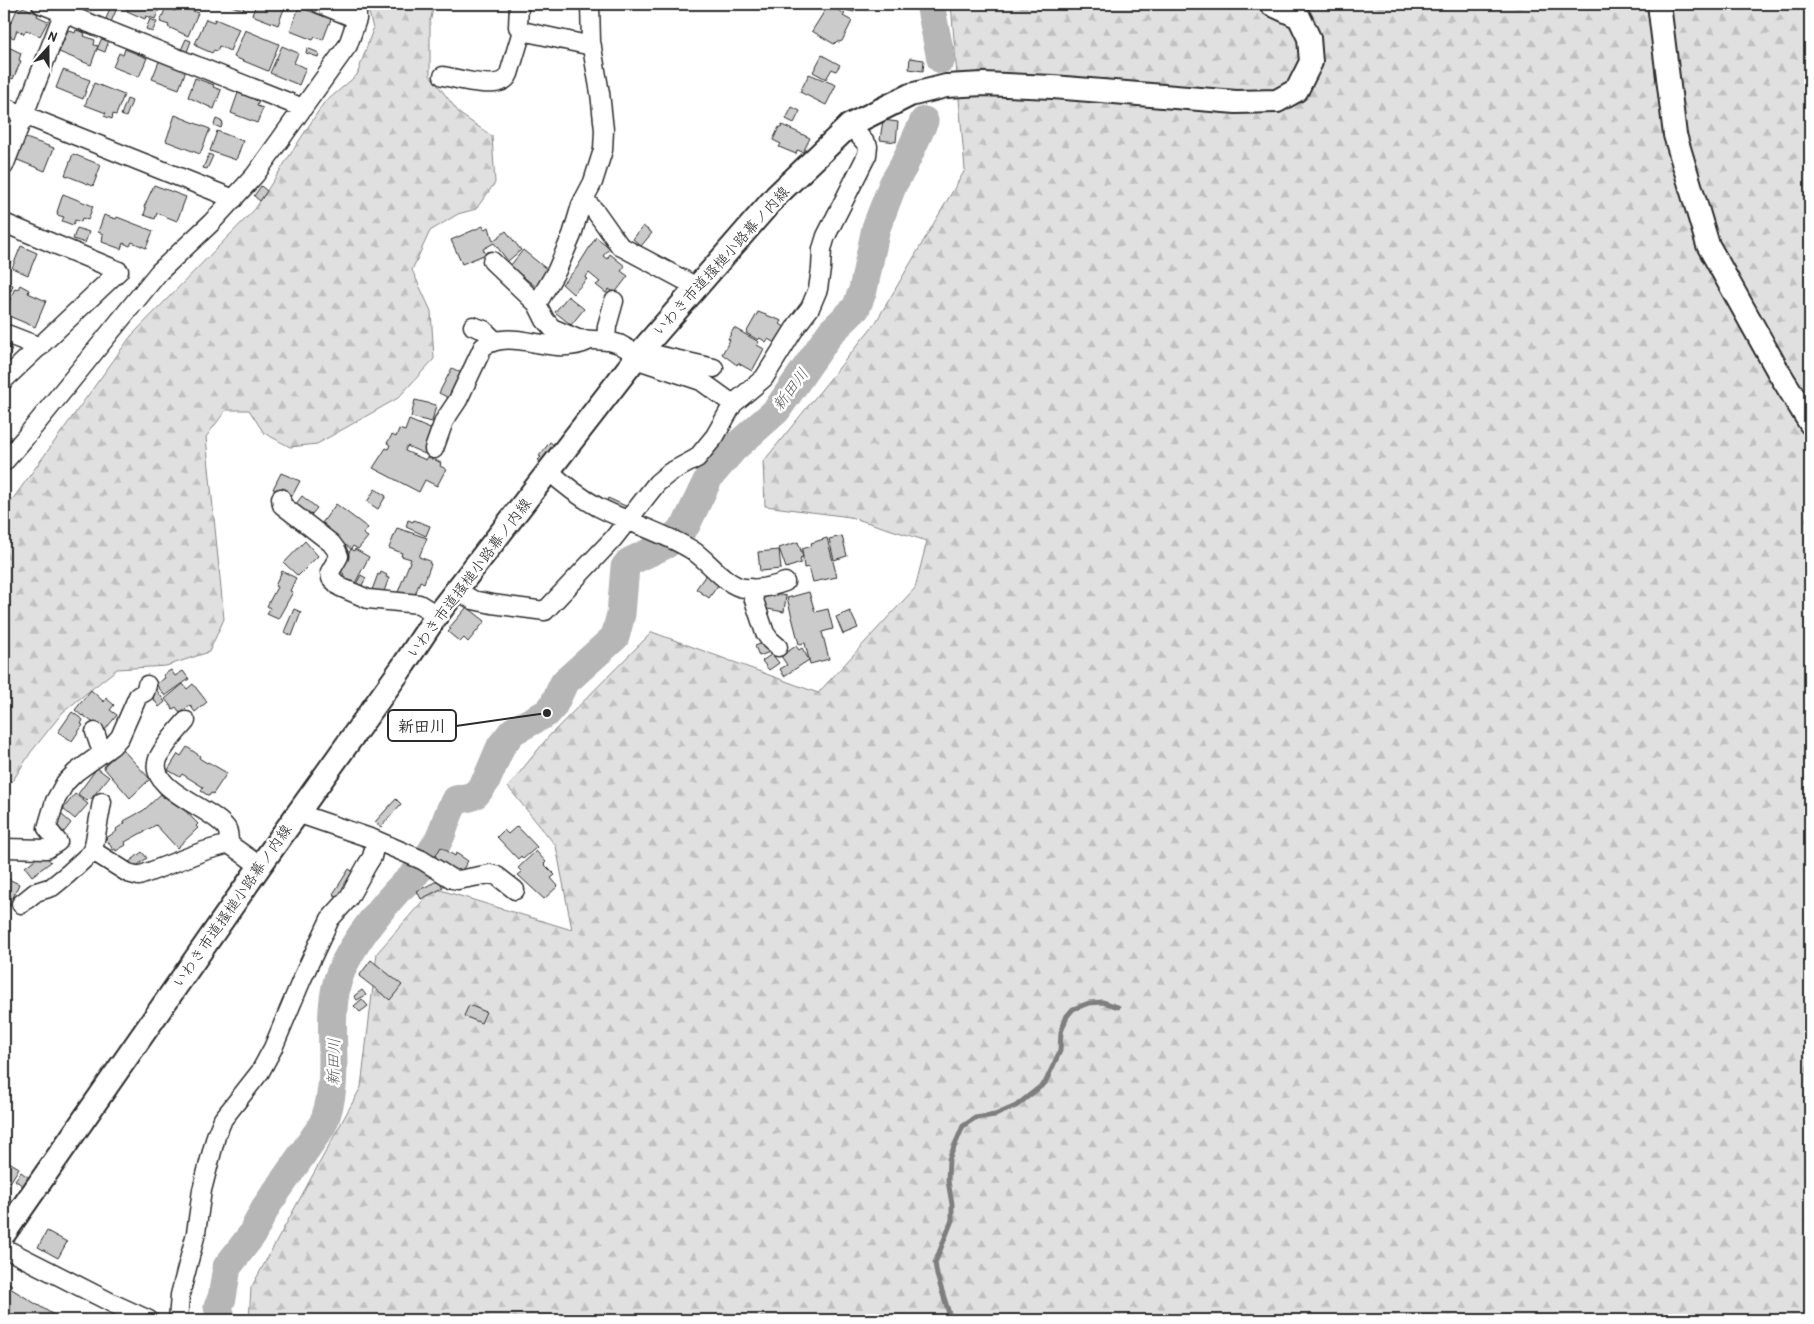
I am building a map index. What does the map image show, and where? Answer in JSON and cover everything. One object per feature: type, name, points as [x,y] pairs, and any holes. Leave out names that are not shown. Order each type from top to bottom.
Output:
[{"type":"street","points":[[41,4],[65,8],[303,108]]},
{"type":"street","points":[[4,462],[158,272],[234,199],[255,175],[348,45],[357,11],[320,4]]},
{"type":"street","points":[[519,4],[518,27],[522,31],[592,46]]},
{"type":"street","points":[[537,304],[557,270],[601,159],[604,141],[600,93],[592,46],[590,4]]},
{"type":"street","name":"いわき市道搔槌小路幕ノ内線","points":[[4,1234],[437,615],[639,354],[776,196],[850,125],[910,96],[946,86],[983,84],[1053,86],[1236,102],[1277,101],[1297,90],[1311,62],[1309,38],[1299,17],[1271,4]]},
{"type":"street","points":[[1659,4],[1675,135],[1708,246],[1778,371],[1810,423]]},
{"type":"street","points":[[4,166],[65,8]]},
{"type":"street","points":[[443,76],[491,84],[504,81],[508,78],[522,31]]},
{"type":"street","points":[[4,107],[234,199]]},
{"type":"street","points":[[456,590],[473,600],[545,611],[613,539],[657,483],[697,458],[715,436],[733,404],[764,378],[797,325],[810,308],[818,289],[822,250],[826,236],[867,155],[868,146],[850,125]]},
{"type":"street","points":[[584,199],[596,212],[620,246],[697,287]]},
{"type":"street","points":[[4,223],[119,271],[4,380]]},
{"type":"street","points":[[492,261],[537,304],[545,320],[552,328],[566,335],[619,344],[701,381],[733,404]]},
{"type":"street","points":[[434,450],[444,421],[458,400],[483,347],[495,341],[509,340],[559,347],[579,346],[597,341],[607,326],[614,301]]},
{"type":"street","points":[[473,326],[484,330],[495,341]]},
{"type":"street","points":[[4,333],[40,347]]},
{"type":"street","points":[[639,354],[714,368]]},
{"type":"street","points":[[549,471],[567,488],[591,502],[673,540],[694,552],[730,582],[744,588],[772,587],[786,582]]},
{"type":"street","points":[[281,498],[282,506],[331,543],[337,551],[339,556],[330,572],[331,578],[340,586],[368,599],[419,604],[437,615]]},
{"type":"street","points":[[750,588],[765,633],[778,646]]},
{"type":"street","points":[[4,848],[47,849],[58,842],[47,828],[55,801],[65,783],[120,737],[138,696],[145,692],[147,685]]},
{"type":"street","points":[[186,721],[164,748],[158,759],[158,771],[162,781],[218,820],[227,830],[229,844],[260,866]]},
{"type":"street","points":[[95,732],[99,744],[105,751]]},
{"type":"street","points":[[21,904],[36,892],[52,887],[93,850],[102,802]]},
{"type":"street","points":[[297,813],[376,840],[426,863],[452,879],[458,880],[490,874],[497,876],[515,890]]},
{"type":"street","points":[[178,1320],[180,1295],[196,1233],[202,1190],[216,1136],[223,1119],[265,1064],[330,919],[348,899],[368,865],[376,840]]},
{"type":"street","points":[[93,850],[128,873],[139,876],[204,850],[229,844]]},
{"type":"street","points":[[4,1248],[149,1320]]},
{"type":"green space","points":[[367,4],[434,4],[430,23],[430,75],[460,114],[492,136],[495,183],[476,209],[458,214],[430,231],[412,270],[431,311],[434,359],[398,398],[317,444],[290,447],[264,433],[249,410],[226,410],[206,437],[224,619],[209,652],[166,666],[117,669],[63,712],[31,752],[12,782],[4,777],[4,511],[131,336],[255,209],[323,104],[357,75],[373,29]]},
{"type":"green space","points":[[951,4],[1810,4],[1810,1320],[249,1320],[251,1288],[361,1087],[377,953],[434,888],[572,930],[556,846],[508,787],[549,736],[652,632],[818,693],[915,588],[927,541],[850,517],[765,506],[763,462],[876,322],[965,170]]},
{"type":"building","points":[[123,4],[161,4],[155,19],[146,16],[145,19],[127,11],[128,9],[122,7]]},
{"type":"building","points":[[177,4],[198,13],[188,36],[160,22],[166,7],[175,11]]},
{"type":"building","points":[[226,4],[245,4],[243,10]]},
{"type":"building","points":[[256,4],[283,4],[281,8],[284,9],[278,25],[252,15]]},
{"type":"building","points":[[829,4],[841,4],[836,9],[852,21],[842,41],[837,41],[834,44],[812,31]]},
{"type":"building","points":[[846,4],[856,4],[854,12],[845,10]]},
{"type":"building","points":[[111,5],[117,8],[111,22],[106,19]]},
{"type":"building","points":[[18,7],[22,9],[23,7],[38,14],[37,16],[48,21],[40,36],[26,30],[24,34],[17,30],[14,38],[4,34],[5,20],[11,23]]},
{"type":"building","points":[[299,7],[331,19],[323,40],[315,37],[313,40],[290,31]]},
{"type":"building","points":[[150,19],[157,22],[152,32],[146,29]]},
{"type":"building","points":[[206,19],[214,22],[215,19],[239,29],[230,51],[219,46],[217,51],[214,50],[212,53],[196,46],[197,44],[195,44]]},
{"type":"building","points":[[68,30],[75,33],[76,30],[85,33],[84,36],[95,40],[94,45],[98,46],[91,65],[59,52]]},
{"type":"building","points":[[245,30],[279,44],[268,71],[234,57]]},
{"type":"building","points":[[102,38],[109,40],[105,52],[97,49]]},
{"type":"building","points":[[186,39],[191,41],[187,52],[181,50]]},
{"type":"building","points":[[4,45],[21,53],[19,60],[21,61],[13,79],[4,75]]},
{"type":"building","points":[[282,46],[298,53],[294,63],[306,68],[299,85],[270,73]]},
{"type":"building","points":[[307,48],[319,53],[318,57],[306,53]]},
{"type":"building","points":[[125,49],[147,58],[139,77],[113,67],[119,53],[123,55]]},
{"type":"building","points":[[822,55],[840,65],[836,71],[832,69],[826,79],[813,72]]},
{"type":"building","points":[[910,58],[924,60],[923,71],[909,69]]},
{"type":"building","points":[[160,59],[186,70],[179,89],[152,79]]},
{"type":"building","points":[[63,70],[90,80],[83,99],[56,88]]},
{"type":"building","points":[[809,74],[836,85],[826,105],[800,92]]},
{"type":"building","points":[[195,78],[214,85],[213,87],[221,90],[214,109],[188,97]]},
{"type":"building","points":[[94,83],[124,95],[116,115],[113,114],[112,119],[104,116],[106,113],[85,105]]},
{"type":"building","points":[[238,93],[259,101],[257,106],[263,108],[257,123],[231,113]]},
{"type":"building","points":[[127,99],[132,101],[126,117],[121,115]]},
{"type":"building","points":[[792,107],[800,111],[794,123],[786,119]]},
{"type":"building","points":[[175,115],[210,129],[200,154],[166,141]]},
{"type":"building","points":[[216,119],[223,122],[221,128],[214,125]]},
{"type":"building","points":[[883,120],[898,122],[896,142],[880,140]]},
{"type":"building","points":[[782,125],[810,138],[803,152],[797,150],[796,154],[779,147],[781,144],[773,140],[779,127],[781,128]]},
{"type":"building","points":[[217,131],[243,141],[236,160],[210,151]]},
{"type":"building","points":[[23,137],[54,148],[45,171],[15,159]]},
{"type":"building","points":[[73,154],[101,165],[93,186],[65,175]]},
{"type":"building","points":[[209,154],[213,156],[207,169],[203,168]]},
{"type":"building","points":[[154,185],[186,197],[177,221],[157,213],[155,219],[144,215],[146,208],[144,207]]},
{"type":"building","points":[[261,186],[267,191],[260,201],[254,196]]},
{"type":"building","points":[[63,194],[93,206],[88,220],[82,218],[81,222],[75,220],[73,225],[62,221],[64,217],[57,215],[57,212]]},
{"type":"building","points":[[104,215],[116,219],[117,217],[153,231],[146,248],[132,242],[130,246],[123,243],[121,249],[102,242],[103,234],[98,232]]},
{"type":"building","points":[[483,226],[484,229],[489,227],[493,241],[506,231],[521,250],[508,261],[494,243],[483,249],[486,254],[462,264],[451,240]]},
{"type":"building","points":[[643,226],[652,233],[641,246],[633,239]]},
{"type":"building","points":[[77,228],[89,232],[85,243],[73,239]]},
{"type":"building","points":[[596,237],[610,248],[603,256],[607,259],[610,254],[625,266],[621,271],[628,276],[615,293],[609,289],[606,293],[596,285],[600,282],[589,273],[585,278],[587,279],[573,294],[562,284],[576,269]]},
{"type":"building","points":[[21,246],[37,253],[28,275],[12,268]]},
{"type":"building","points":[[523,250],[549,271],[536,287],[510,266]]},
{"type":"building","points":[[4,257],[11,261],[4,276]]},
{"type":"building","points":[[4,281],[13,285],[11,291],[4,289]]},
{"type":"building","points":[[20,285],[29,290],[28,293],[46,301],[35,327],[4,314],[15,288],[18,289]]},
{"type":"building","points":[[568,296],[584,309],[571,325],[555,312]]},
{"type":"building","points":[[758,312],[782,321],[780,324],[788,329],[778,345],[768,339],[766,342],[760,338],[758,340],[746,333]]},
{"type":"building","points":[[734,328],[759,342],[757,345],[764,349],[752,371],[738,363],[737,365],[722,354]]},
{"type":"building","points":[[4,346],[12,349],[4,368]]},
{"type":"building","points":[[452,368],[465,375],[453,400],[439,393]]},
{"type":"building","points":[[415,400],[436,405],[432,422],[411,417]]},
{"type":"building","points":[[409,420],[435,431],[425,454],[407,446],[405,451],[426,460],[428,456],[441,463],[440,466],[446,469],[437,486],[425,480],[419,492],[373,468],[386,448],[388,449],[390,445],[387,443],[392,435],[396,437],[399,429],[405,431]]},
{"type":"building","points":[[550,442],[560,450],[547,467],[538,460]]},
{"type":"building","points":[[281,473],[300,481],[291,498],[273,489]]},
{"type":"building","points":[[375,489],[386,496],[378,509],[367,502]]},
{"type":"building","points":[[302,496],[317,508],[306,521],[292,509]]},
{"type":"building","points":[[608,498],[630,508],[627,515],[605,505]]},
{"type":"building","points":[[336,504],[368,528],[363,534],[368,537],[358,549],[353,546],[351,549],[346,545],[344,549],[321,529],[325,524],[322,523]]},
{"type":"building","points":[[408,520],[413,522],[414,520],[430,526],[426,536],[406,527]]},
{"type":"building","points":[[397,528],[427,538],[419,557],[430,561],[429,563],[431,564],[424,583],[420,581],[414,598],[398,592],[411,559],[401,556],[402,553],[389,548]]},
{"type":"building","points":[[842,536],[847,556],[834,560],[829,539]]},
{"type":"building","points":[[827,538],[837,577],[813,582],[809,567],[804,568],[802,549],[812,546],[811,543]]},
{"type":"building","points":[[305,541],[318,556],[298,576],[284,563]]},
{"type":"building","points":[[798,542],[803,557],[800,558],[801,563],[786,568],[779,548]]},
{"type":"building","points":[[351,549],[354,551],[355,549],[369,557],[354,585],[341,579],[344,574],[339,571]]},
{"type":"building","points":[[779,550],[781,569],[760,571],[758,552]]},
{"type":"building","points":[[282,571],[296,578],[290,591],[293,592],[278,619],[267,614],[270,608],[267,606],[277,587],[275,586]]},
{"type":"building","points":[[381,572],[389,578],[383,594],[372,590],[378,574],[380,575]]},
{"type":"building","points":[[708,572],[721,581],[709,598],[696,589]]},
{"type":"building","points":[[361,575],[366,578],[361,587],[356,584]]},
{"type":"building","points":[[764,592],[786,596],[784,612],[762,608]]},
{"type":"building","points":[[809,592],[815,612],[828,609],[833,629],[822,632],[829,659],[810,664],[805,643],[799,644],[787,598]]},
{"type":"building","points":[[467,607],[485,621],[468,642],[464,638],[460,642],[448,632],[451,629],[449,628]]},
{"type":"building","points":[[294,609],[301,612],[292,636],[284,632]]},
{"type":"building","points":[[850,611],[858,628],[843,634],[836,617]]},
{"type":"building","points":[[766,642],[770,652],[759,656],[755,646]]},
{"type":"building","points":[[796,646],[799,650],[802,648],[809,660],[784,676],[780,669],[787,665],[781,656]]},
{"type":"building","points":[[772,654],[779,663],[769,670],[762,661]]},
{"type":"building","points":[[171,670],[175,676],[183,671],[189,679],[165,696],[156,684],[165,678],[163,675]]},
{"type":"building","points":[[183,684],[187,689],[193,684],[207,702],[195,712],[190,705],[180,713],[176,707],[173,709],[165,699]]},
{"type":"building","points":[[156,689],[165,702],[159,707],[150,693]]},
{"type":"building","points":[[91,690],[104,702],[106,698],[114,705],[110,710],[117,715],[104,731],[75,710]]},
{"type":"building","points":[[72,712],[83,720],[81,724],[83,725],[72,741],[58,732]]},
{"type":"building","points":[[187,747],[200,756],[199,758],[227,773],[213,794],[211,793],[209,796],[201,791],[203,787],[182,774],[180,777],[168,770],[178,754],[181,756]]},
{"type":"building","points":[[122,749],[150,779],[130,798],[104,768]]},
{"type":"building","points":[[97,768],[109,777],[90,800],[87,801],[78,794]]},
{"type":"building","points":[[75,794],[88,804],[75,819],[63,809]]},
{"type":"building","points":[[161,794],[164,798],[167,795],[174,803],[176,801],[198,824],[196,826],[198,828],[177,848],[156,825],[125,842],[126,845],[116,851],[115,849],[113,850],[106,838],[117,831],[116,829],[125,823],[124,821],[144,810]]},
{"type":"building","points":[[396,799],[401,804],[381,827],[375,822]]},
{"type":"building","points":[[61,814],[71,823],[59,835],[50,827]]},
{"type":"building","points":[[517,826],[537,847],[523,859],[521,856],[518,859],[497,837],[504,830],[508,834]]},
{"type":"building","points":[[441,847],[455,856],[456,853],[468,861],[459,875],[433,860]]},
{"type":"building","points":[[536,851],[546,862],[544,864],[555,875],[551,878],[558,886],[544,899],[518,875],[522,872],[518,868]]},
{"type":"building","points":[[142,852],[147,858],[134,868],[129,862]]},
{"type":"building","points":[[43,853],[51,862],[32,876],[25,867]]},
{"type":"building","points":[[349,869],[357,874],[340,899],[333,894]]},
{"type":"building","points":[[4,877],[19,884],[9,907],[4,904]]},
{"type":"building","points":[[439,880],[443,888],[421,899],[417,891]]},
{"type":"building","points":[[371,960],[402,985],[390,1000],[359,976]]},
{"type":"building","points":[[362,990],[366,995],[357,1000],[354,996]]},
{"type":"building","points":[[362,999],[368,1006],[360,1012],[354,1006]]},
{"type":"building","points":[[469,1005],[486,1012],[481,1023],[464,1016]]},
{"type":"building","points":[[4,1159],[19,1168],[8,1186],[4,1183]]},
{"type":"building","points":[[21,1172],[29,1178],[23,1186],[15,1180]]},
{"type":"building","points":[[47,1231],[67,1242],[58,1258],[38,1247]]},
{"type":"building","points":[[4,1280],[12,1285],[10,1288],[62,1320],[4,1320],[4,1308],[7,1303],[4,1301]]},
{"type":"waterway","name":"新田川","points":[[930,4],[941,59]]},
{"type":"waterway","name":"新田川","points":[[222,1320],[218,1307],[222,1298],[227,1267],[251,1236],[267,1205],[322,1126],[332,1091],[333,1019],[337,983],[341,971],[354,947],[379,911],[423,864],[439,839],[456,800],[476,794],[486,781],[501,746],[513,731],[547,713],[553,706],[564,683],[615,637],[621,614],[625,567],[629,562],[667,544],[686,525],[709,477],[733,449],[776,411],[831,332],[856,308],[863,290],[876,228],[893,184],[924,121]]},
{"type":"waterway","points":[[951,1320],[935,1263],[952,1220],[952,1204],[948,1181],[949,1159],[963,1126],[975,1118],[995,1115],[1016,1106],[1045,1083],[1060,1051],[1061,1032],[1067,1016],[1073,1009],[1089,1003],[1103,1002],[1118,1007]]},
{"type":"place","name":"新田川","points":[[547,713]]}]
